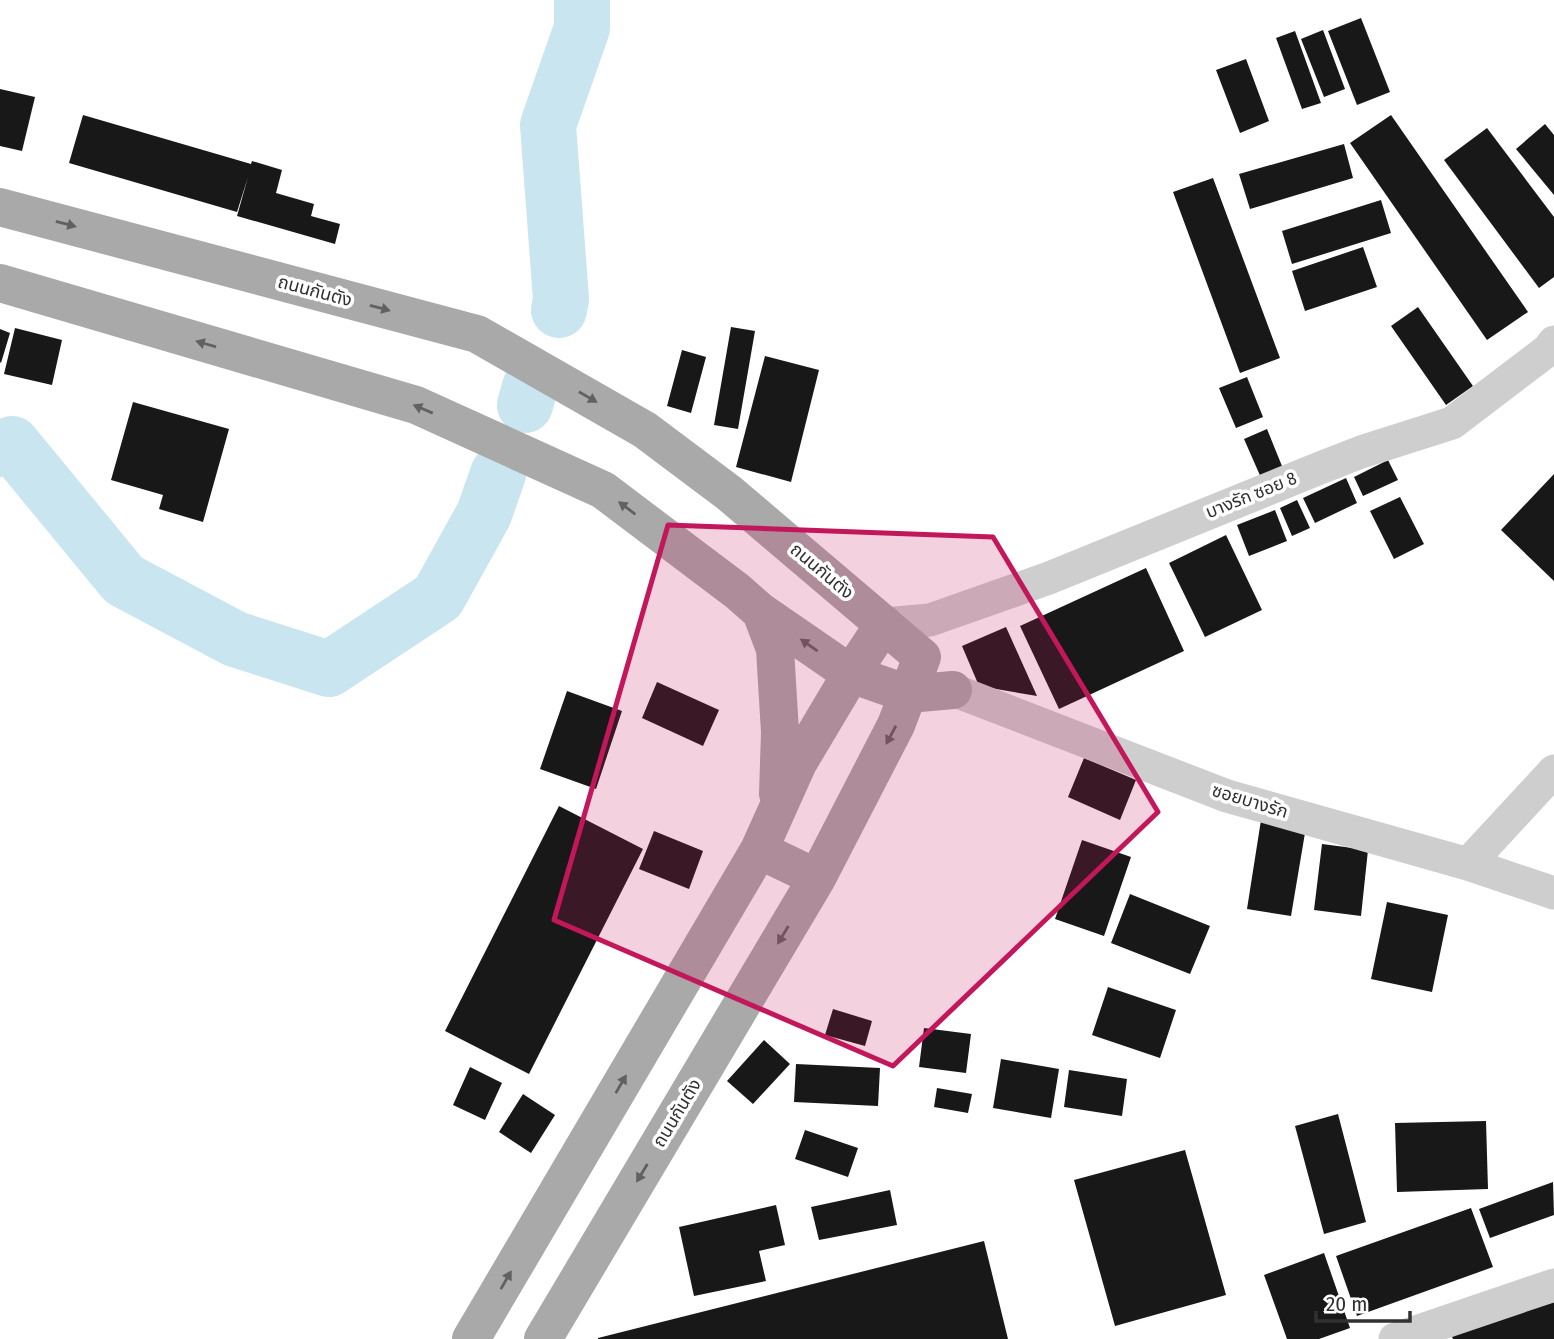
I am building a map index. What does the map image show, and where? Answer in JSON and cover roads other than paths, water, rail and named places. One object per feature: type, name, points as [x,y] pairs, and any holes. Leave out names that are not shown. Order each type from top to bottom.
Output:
[{"type":"main road","name":"ถนนกันตัง","points":[[0,206],[477,334],[645,430],[729,493],[922,657],[896,725],[817,878],[543,1339]]},
{"type":"main road","points":[[0,283],[416,405],[603,490],[761,612],[850,674],[908,694],[953,690]]},
{"type":"main road","points":[[761,612],[775,649],[780,732],[778,807]]},
{"type":"main road","points":[[471,1339],[759,850],[798,763],[850,674],[884,624]]},
{"type":"main road","points":[[922,657],[953,690]]},
{"type":"main road","points":[[759,850],[817,878]]},
{"type":"street","name":"บางรัก ซอย 8","points":[[884,624],[930,620],[1049,578],[1361,452],[1452,423],[1548,350],[1554,342]]},
{"type":"street","points":[[922,657],[930,620]]},
{"type":"street","name":"ซอยบางรัก","points":[[953,690],[1227,796],[1468,864],[1554,893]]},
{"type":"street","points":[[1468,864],[1554,771]]},
{"type":"street","points":[[1395,1339],[1554,1285]]},
{"type":"waterway","points":[[559,310],[561,299],[548,125],[582,28],[582,0]]},
{"type":"waterway","points":[[525,405],[530,387]]},
{"type":"waterway","points":[[0,449],[12,444],[124,580],[235,639],[329,669],[438,597],[484,514],[498,474]]}]
